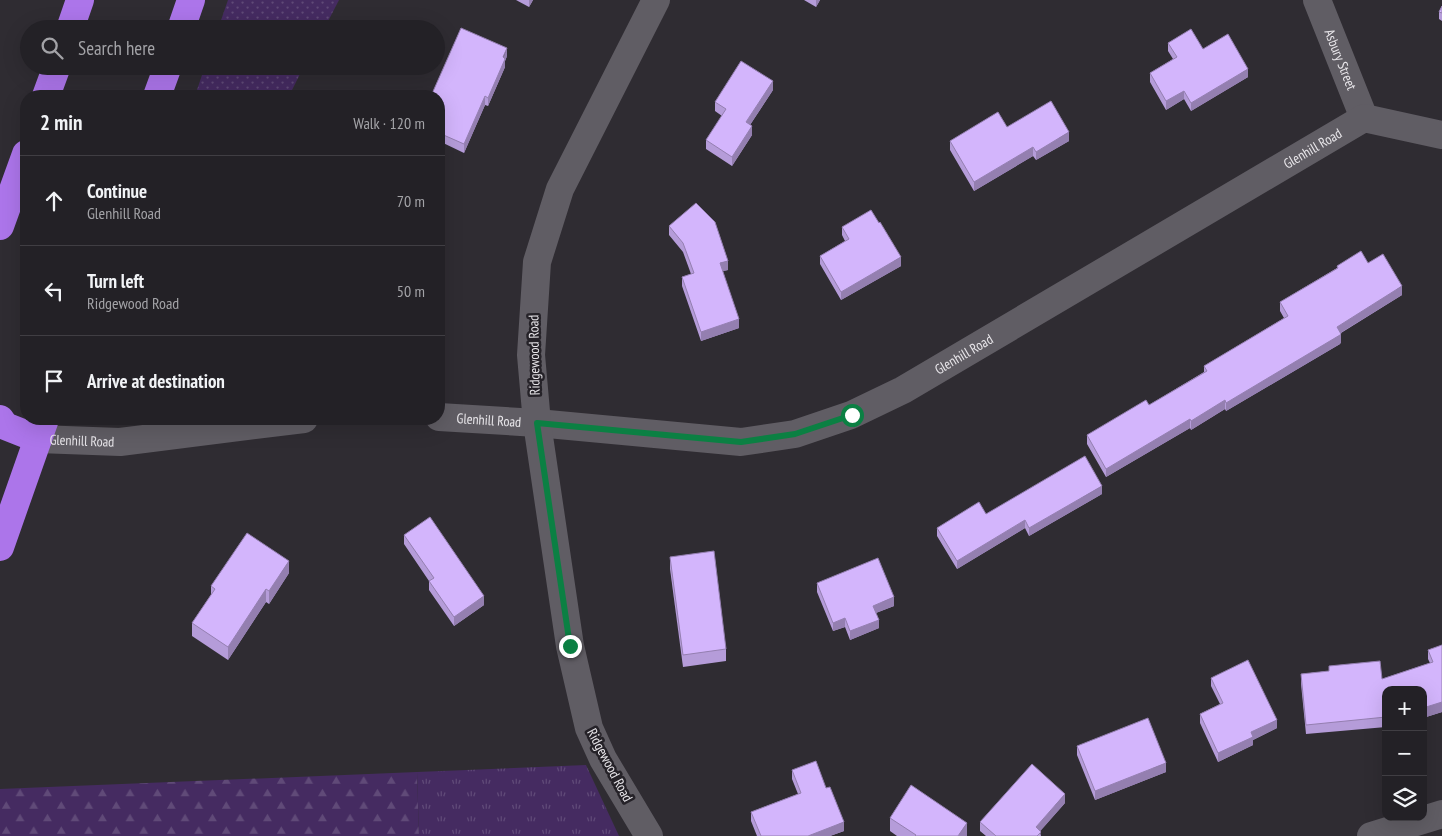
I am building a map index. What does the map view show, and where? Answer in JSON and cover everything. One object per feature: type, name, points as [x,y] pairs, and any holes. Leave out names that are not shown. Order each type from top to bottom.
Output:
[{"type":"highway","points":[[73,20],[80,0]]},
{"type":"highway","points":[[184,20],[191,0]]},
{"type":"highway","points":[[48,90],[54,75]]},
{"type":"highway","points":[[159,90],[165,75]]},
{"type":"highway","points":[[0,226],[20,171]]},
{"type":"highway","points":[[0,419],[5,426],[41,429],[0,547]]},
{"type":"street","name":"Ridgewood Road","points":[[649,836],[604,759],[589,728],[570,646],[537,423],[531,355],[537,262],[560,189],[656,0]]},
{"type":"street","name":"Asbury Street","points":[[1317,0],[1364,118]]},
{"type":"street","name":"Glenhill Road","points":[[445,417],[537,423],[741,442],[795,434],[852,415],[904,390],[1364,118]]},
{"type":"street","points":[[1364,118],[1442,135]]},
{"type":"street","name":"Glenhill Road","points":[[41,429],[120,442],[256,425]]},
{"type":"street","points":[[1370,836],[1442,814]]},
{"type":"green space","points":[[228,0],[339,0],[329,20],[221,20]]},
{"type":"green space","points":[[202,75],[300,75],[292,90],[197,90]]},
{"type":"green space","points":[[586,765],[619,836],[419,836],[417,772]]},
{"type":"green space","points":[[417,772],[419,836],[0,836],[0,789]]},
{"type":"building","points":[[461,28],[507,48],[503,57],[505,59],[488,98],[485,96],[464,144],[445,136],[445,90],[434,90],[440,75],[445,75],[445,64]]},
{"type":"building","points":[[1191,29],[1203,49],[1228,34],[1248,69],[1191,103],[1184,91],[1166,101],[1150,73],[1177,57],[1168,43]]},
{"type":"building","points":[[741,61],[773,81],[746,122],[752,126],[732,157],[706,140],[726,109],[715,102]]},
{"type":"building","points":[[1051,101],[1069,132],[1036,152],[1033,147],[974,182],[950,141],[998,112],[1007,127]]},
{"type":"building","points":[[696,203],[715,222],[728,261],[720,263],[739,319],[701,332],[682,277],[694,273],[683,243],[669,226]]},
{"type":"building","points":[[871,210],[901,257],[841,292],[820,256],[849,239],[842,227]]},
{"type":"building","points":[[1361,251],[1368,263],[1383,254],[1402,286],[1337,327],[1340,335],[1226,403],[1225,400],[1191,421],[1190,419],[1106,469],[1087,435],[1146,400],[1149,405],[1207,371],[1204,366],[1288,316],[1280,302],[1338,268],[1337,266]]},
{"type":"building","points":[[1085,456],[1102,486],[1029,528],[1025,520],[957,561],[937,528],[979,502],[986,514]]},
{"type":"building","points":[[430,517],[484,596],[454,617],[429,581],[434,578],[404,535]]},
{"type":"building","points":[[247,533],[289,561],[269,591],[266,589],[228,647],[192,623],[215,589],[211,586]]},
{"type":"building","points":[[714,551],[726,649],[683,655],[670,557]]},
{"type":"building","points":[[878,558],[894,597],[873,606],[879,620],[850,631],[845,618],[833,623],[817,583]]},
{"type":"building","points":[[1442,645],[1442,702],[1427,707],[1427,686],[1382,686],[1382,717],[1306,725],[1301,674],[1329,671],[1329,666],[1380,661],[1382,679],[1433,662],[1428,650]]},
{"type":"building","points":[[1248,660],[1277,720],[1251,732],[1253,737],[1218,753],[1200,714],[1223,703],[1211,678]]},
{"type":"building","points":[[1148,718],[1166,763],[1095,791],[1077,746]]},
{"type":"building","points":[[816,761],[826,788],[830,787],[844,822],[808,836],[761,836],[751,812],[801,793],[792,770]]},
{"type":"building","points":[[1032,764],[1065,794],[1036,827],[1041,832],[1037,836],[996,836],[980,822]]},
{"type":"building","points":[[911,785],[967,823],[958,836],[915,836],[890,818]]},
{"type":"route","points":[[570,646],[537,423],[741,442],[795,434],[852,415]]}]
